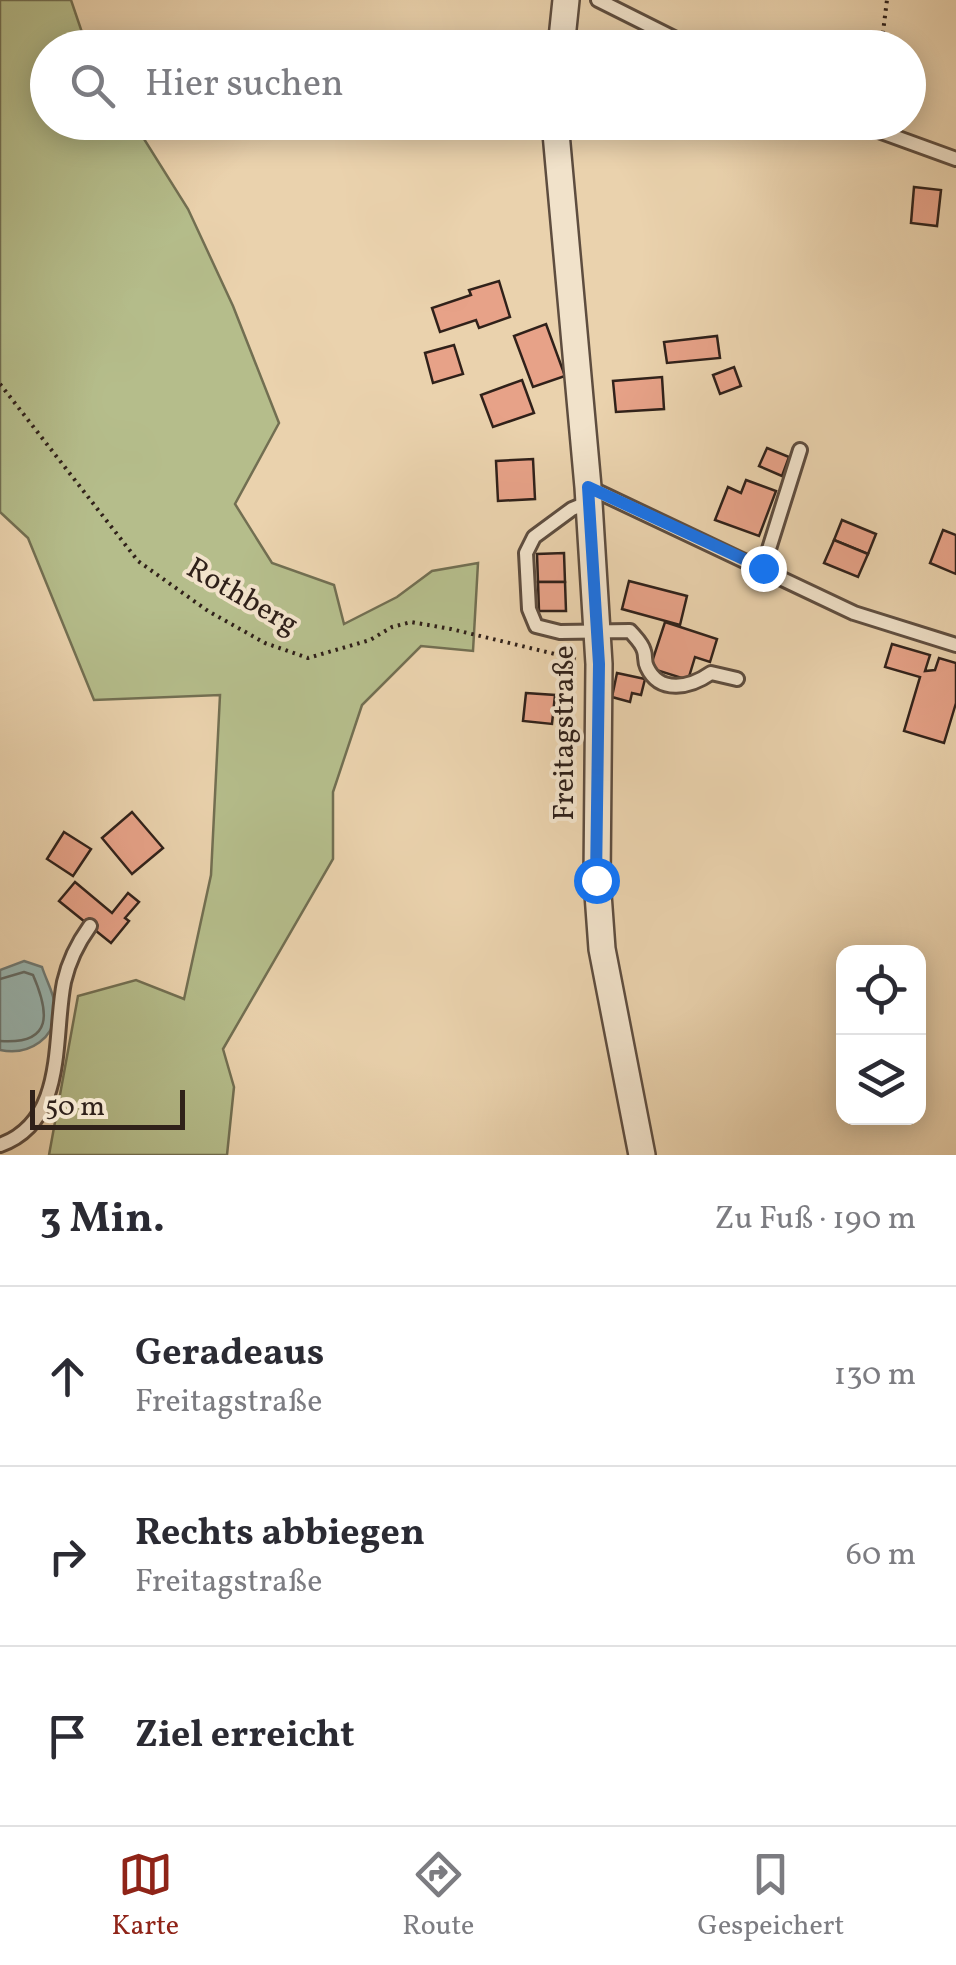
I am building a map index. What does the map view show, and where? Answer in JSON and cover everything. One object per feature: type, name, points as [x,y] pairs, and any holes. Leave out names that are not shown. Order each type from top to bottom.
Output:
[{"type":"street","points":[[563,30],[566,0]]},
{"type":"street","name":"Freitagstraße","points":[[557,140],[599,664],[596,880],[602,949],[642,1155]]},
{"type":"lane","points":[[598,0],[658,30]]},
{"type":"lane","points":[[902,140],[956,160]]},
{"type":"lane","points":[[763,568],[800,450]]},
{"type":"lane","points":[[737,679],[711,672],[682,687],[660,683],[646,666],[644,647],[630,631],[560,632],[536,626],[529,609],[526,553],[534,537],[588,494],[763,568],[854,614],[956,645]]},
{"type":"lane","points":[[0,1145],[18,1139],[40,1116],[55,1068],[64,982],[74,948],[90,926]]},
{"type":"path","points":[[884,30],[888,0]]},
{"type":"path","name":"Rothberg","points":[[0,384],[138,561],[208,611],[265,643],[308,658],[370,640],[392,626],[411,622],[599,664]]},
{"type":"green space","points":[[0,0],[71,0],[81,30],[30,30],[30,140],[145,140],[188,209],[233,306],[279,423],[235,504],[272,563],[334,585],[344,624],[397,597],[432,571],[478,563],[473,651],[421,646],[362,705],[333,792],[333,859],[223,1049],[234,1087],[227,1155],[49,1155],[78,996],[136,980],[184,999],[211,875],[220,695],[94,700],[28,538],[0,512]]},
{"type":"water","points":[[24,961],[42,967],[53,996],[55,1017],[40,1042],[21,1050],[0,1050],[0,970]]},
{"type":"building","points":[[914,187],[941,190],[937,226],[911,223]]},
{"type":"building","points":[[499,281],[510,317],[479,328],[476,320],[440,332],[432,308]]},
{"type":"building","points":[[546,324],[565,376],[533,387],[514,336]]},
{"type":"building","points":[[717,336],[720,358],[667,363],[664,342]]},
{"type":"building","points":[[454,345],[463,374],[433,383],[425,353]]},
{"type":"building","points":[[734,367],[741,386],[720,394],[713,375]]},
{"type":"building","points":[[662,377],[664,409],[616,412],[613,381]]},
{"type":"building","points":[[522,380],[534,413],[493,427],[481,395]]},
{"type":"building","points":[[767,448],[789,457],[782,476],[759,466]]},
{"type":"building","points":[[533,459],[535,499],[498,501],[496,461]]},
{"type":"building","points":[[746,480],[776,491],[759,536],[715,520],[728,487],[741,493]]},
{"type":"building","points":[[842,520],[876,534],[868,554],[834,540]]},
{"type":"building","points":[[943,530],[956,535],[956,574],[930,563]]},
{"type":"building","points":[[834,540],[868,554],[858,577],[824,563]]},
{"type":"building","points":[[564,553],[565,582],[538,582],[537,554]]},
{"type":"building","points":[[629,581],[687,596],[680,625],[622,609]]},
{"type":"building","points":[[538,582],[565,582],[566,611],[539,611]]},
{"type":"building","points":[[665,622],[717,639],[710,662],[695,657],[688,680],[650,668]]},
{"type":"building","points":[[892,644],[930,655],[925,671],[935,670],[939,658],[956,663],[956,703],[944,743],[904,731],[920,677],[885,667]]},
{"type":"building","points":[[617,673],[645,679],[641,695],[632,693],[630,702],[612,697]]},
{"type":"building","points":[[526,693],[555,695],[552,724],[523,721]]},
{"type":"building","points":[[132,812],[163,848],[132,874],[102,838]]},
{"type":"building","points":[[64,832],[91,849],[73,876],[47,859]]},
{"type":"building","points":[[75,882],[112,913],[128,893],[139,902],[111,943],[59,901]]},
{"type":"route","points":[[596,880],[599,664],[588,487],[763,568]]}]
